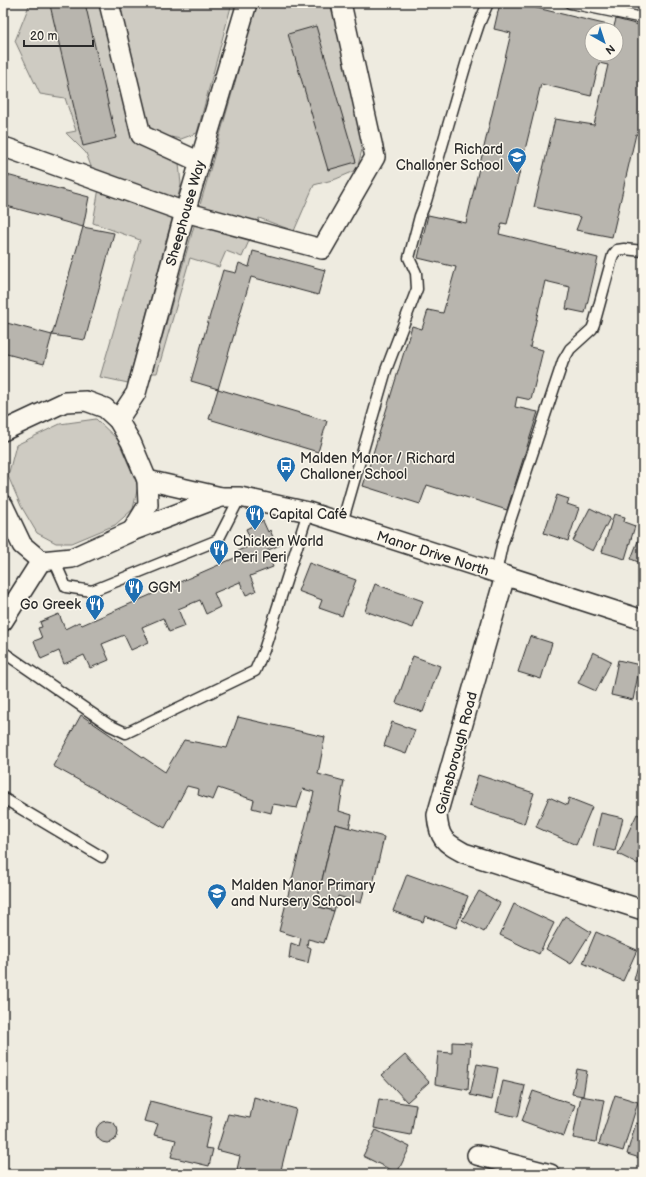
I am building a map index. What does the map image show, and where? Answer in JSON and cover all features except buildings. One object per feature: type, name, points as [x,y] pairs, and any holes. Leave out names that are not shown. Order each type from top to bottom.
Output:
[{"type":"street","points":[[109,3],[141,135],[200,162]]},
{"type":"street","name":"Sheephouse Way","points":[[118,420],[136,393],[185,212],[247,3]]},
{"type":"street","points":[[7,148],[185,212],[322,249],[375,157],[341,3]]},
{"type":"street","points":[[3,431],[65,402],[86,401],[105,408],[118,420],[131,442],[147,480],[148,505],[132,531]]},
{"type":"street","name":"Manor Drive North","points":[[147,480],[221,497],[240,497],[308,512],[643,620]]},
{"type":"street","name":"Manor Drive North","points":[[48,561],[72,558],[132,531],[221,497]]},
{"type":"street","points":[[3,621],[48,561],[22,545],[4,508]]},
{"type":"street","name":"Gainsborough Road","points":[[500,574],[437,815],[438,831],[447,843],[464,853],[643,910]]},
{"type":"street","points":[[477,1155],[550,1174]]},
{"type":"lane","points":[[342,524],[386,370],[417,290],[416,273],[409,258],[420,216],[426,201],[468,57],[488,3]]},
{"type":"lane","points":[[570,3],[643,18]]},
{"type":"lane","points":[[500,574],[502,545],[563,361],[570,349],[592,328],[594,324],[613,255],[617,250],[624,249],[643,251]]},
{"type":"lane","points":[[48,561],[66,586],[92,591],[218,540],[240,497]]},
{"type":"lane","points":[[3,652],[108,725],[126,733],[255,671],[264,650],[308,512]]},
{"type":"lane","points":[[3,798],[102,857]]},
{"type":"shaded area","points":[[30,3],[232,3],[197,133],[181,139],[165,136],[179,163],[181,185],[128,383],[100,377],[140,240],[93,223],[99,188],[86,153],[66,133],[76,131],[65,98],[40,94],[15,41]]},
{"type":"shaded area","points":[[256,3],[333,3],[366,133],[357,170],[336,179],[314,185],[294,231],[259,218],[242,257],[226,251],[219,267],[190,258],[157,373],[152,373],[234,86]]},
{"type":"shaded area","points":[[96,419],[118,440],[138,486],[133,509],[115,525],[72,543],[56,543],[37,533],[21,506],[8,476],[16,445],[60,424]]},
{"type":"place","name":"Richard Challoner School","points":[[517,174]]},
{"type":"place","name":"Malden Manor / Richard Challoner School","points":[[286,483]]},
{"type":"place","name":"Capital Café","points":[[255,531]]},
{"type":"place","name":"Chicken World Peri Peri","points":[[219,566]]},
{"type":"place","name":"GGM","points":[[134,604]]},
{"type":"place","name":"Go Greek","points":[[95,621]]},
{"type":"place","name":"Malden Manor Primary and Nursery School","points":[[217,910]]}]
